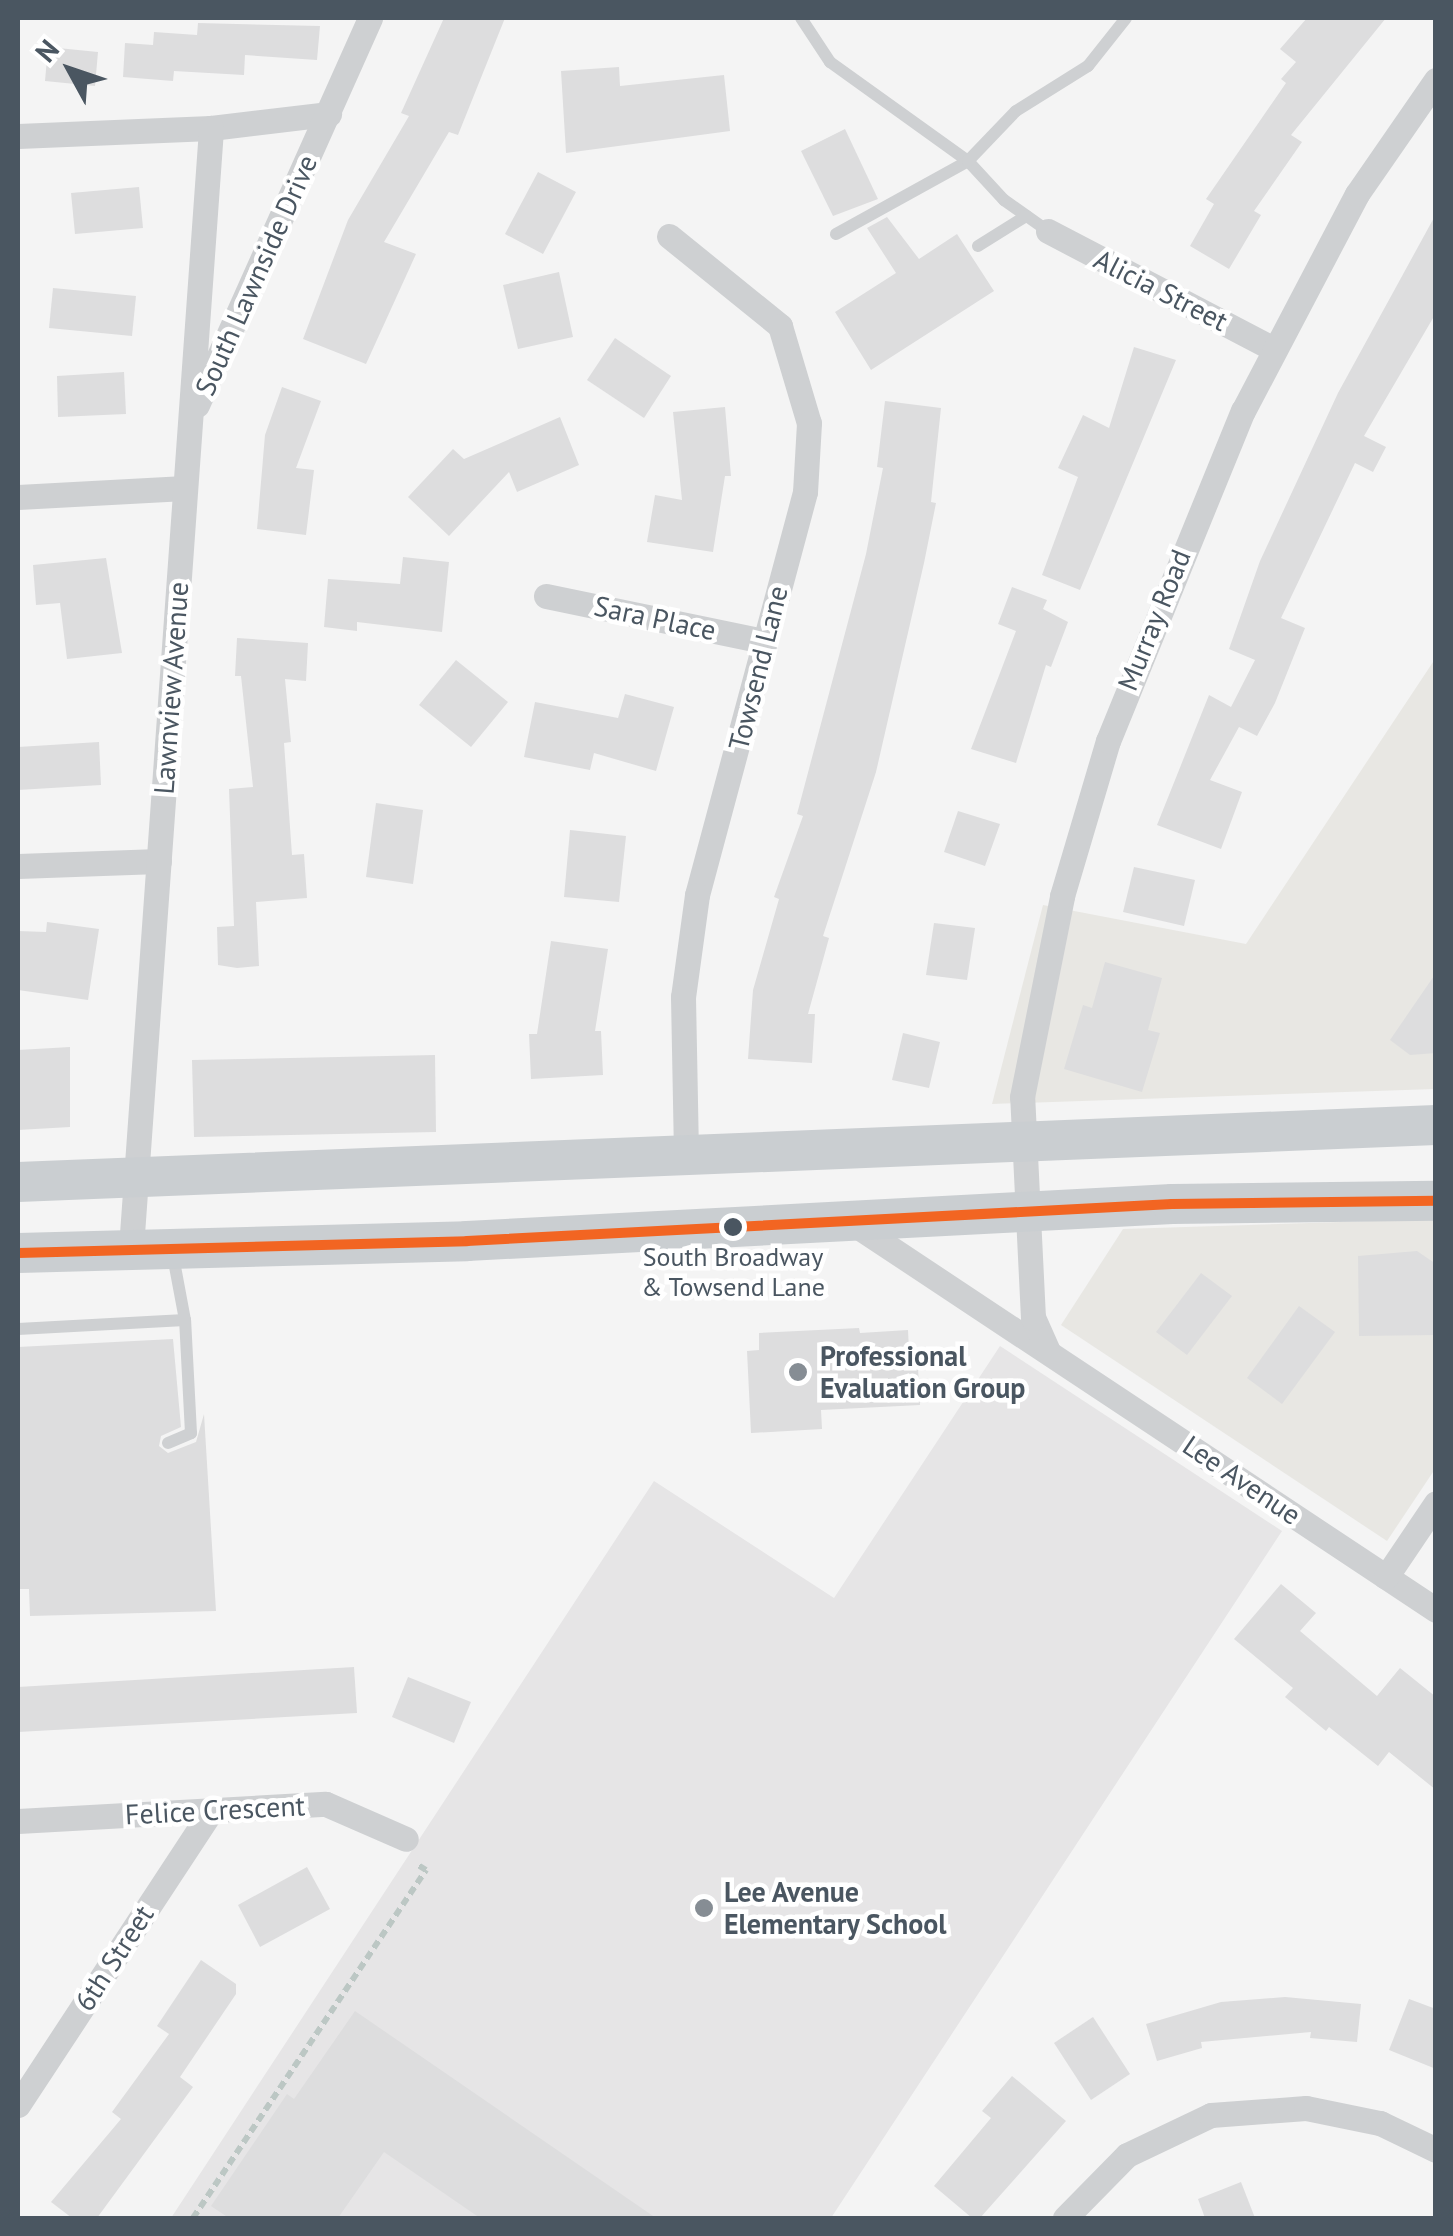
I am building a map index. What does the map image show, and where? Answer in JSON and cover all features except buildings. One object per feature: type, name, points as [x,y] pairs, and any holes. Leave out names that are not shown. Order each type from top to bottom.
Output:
[{"type":"main road","points":[[18,1182],[1436,1124]]},
{"type":"main road","points":[[18,1252],[467,1241],[842,1216],[1436,1201]]},
{"type":"street","name":"South Lawnside Drive","points":[[190,420],[370,18]]},
{"type":"street","name":"Murray Road","points":[[1032,1212],[1022,1097],[1032,1023],[1108,740],[1197,512],[1274,349],[1357,194],[1436,80]]},
{"type":"street","points":[[18,136],[325,123]]},
{"type":"street","name":"Lawnview Avenue","points":[[131,1248],[211,128]]},
{"type":"street","name":"Alicia Street","points":[[1048,231],[1274,349]]},
{"type":"street","name":"Towsend Lane","points":[[669,236],[780,326],[809,423],[805,492],[695,911],[682,998],[686,1155]]},
{"type":"street","points":[[18,496],[186,488]]},
{"type":"street","name":"Sara Place","points":[[546,596],[764,642]]},
{"type":"street","points":[[18,866],[158,861]]},
{"type":"street","points":[[1032,1212],[1033,1318],[1048,1351]]},
{"type":"street","name":"Lee Avenue","points":[[842,1216],[1436,1610]]},
{"type":"street","points":[[1386,1576],[1436,1503]]},
{"type":"street","name":"Felice Crescent","points":[[18,1820],[326,1804],[408,1850]]},
{"type":"street","name":"6th Street","points":[[18,2105],[211,1811]]},
{"type":"street","points":[[1065,2218],[1127,2155],[1211,2115],[1306,2108],[1380,2124],[1436,2150]]},
{"type":"lane","points":[[801,18],[830,62],[968,160],[1026,216],[1048,231]]},
{"type":"lane","points":[[836,234],[968,160],[1016,111],[1088,66],[1126,18]]},
{"type":"lane","points":[[978,246],[1026,216]]},
{"type":"lane","points":[[168,1442],[191,1433],[185,1320],[172,1248]]},
{"type":"lane","points":[[18,1329],[185,1320]]},
{"type":"path","points":[[194,2218],[426,1870],[408,1850]]},
{"type":"shaded area","points":[[1435,659],[1435,1089],[992,1104],[1043,905],[1246,944]]},
{"type":"shaded area","points":[[1435,1219],[1435,1469],[1387,1541],[1061,1325],[1123,1229]]},
{"type":"shaded area","name":"Lee Avenue Elementary School","points":[[1000,1346],[1282,1531],[831,2218],[171,2218],[654,1481],[834,1598]]},
{"type":"transit line","points":[[18,1253],[467,1241],[1172,1204],[1436,1201]]},
{"type":"place","name":"South Broadway & Towsend Lane","points":[[733,1227]]},
{"type":"place","name":"Professional Evaluation Group","points":[[798,1372]]},
{"type":"place","name":"Lee Avenue Elementary School","points":[[704,1908]]}]
